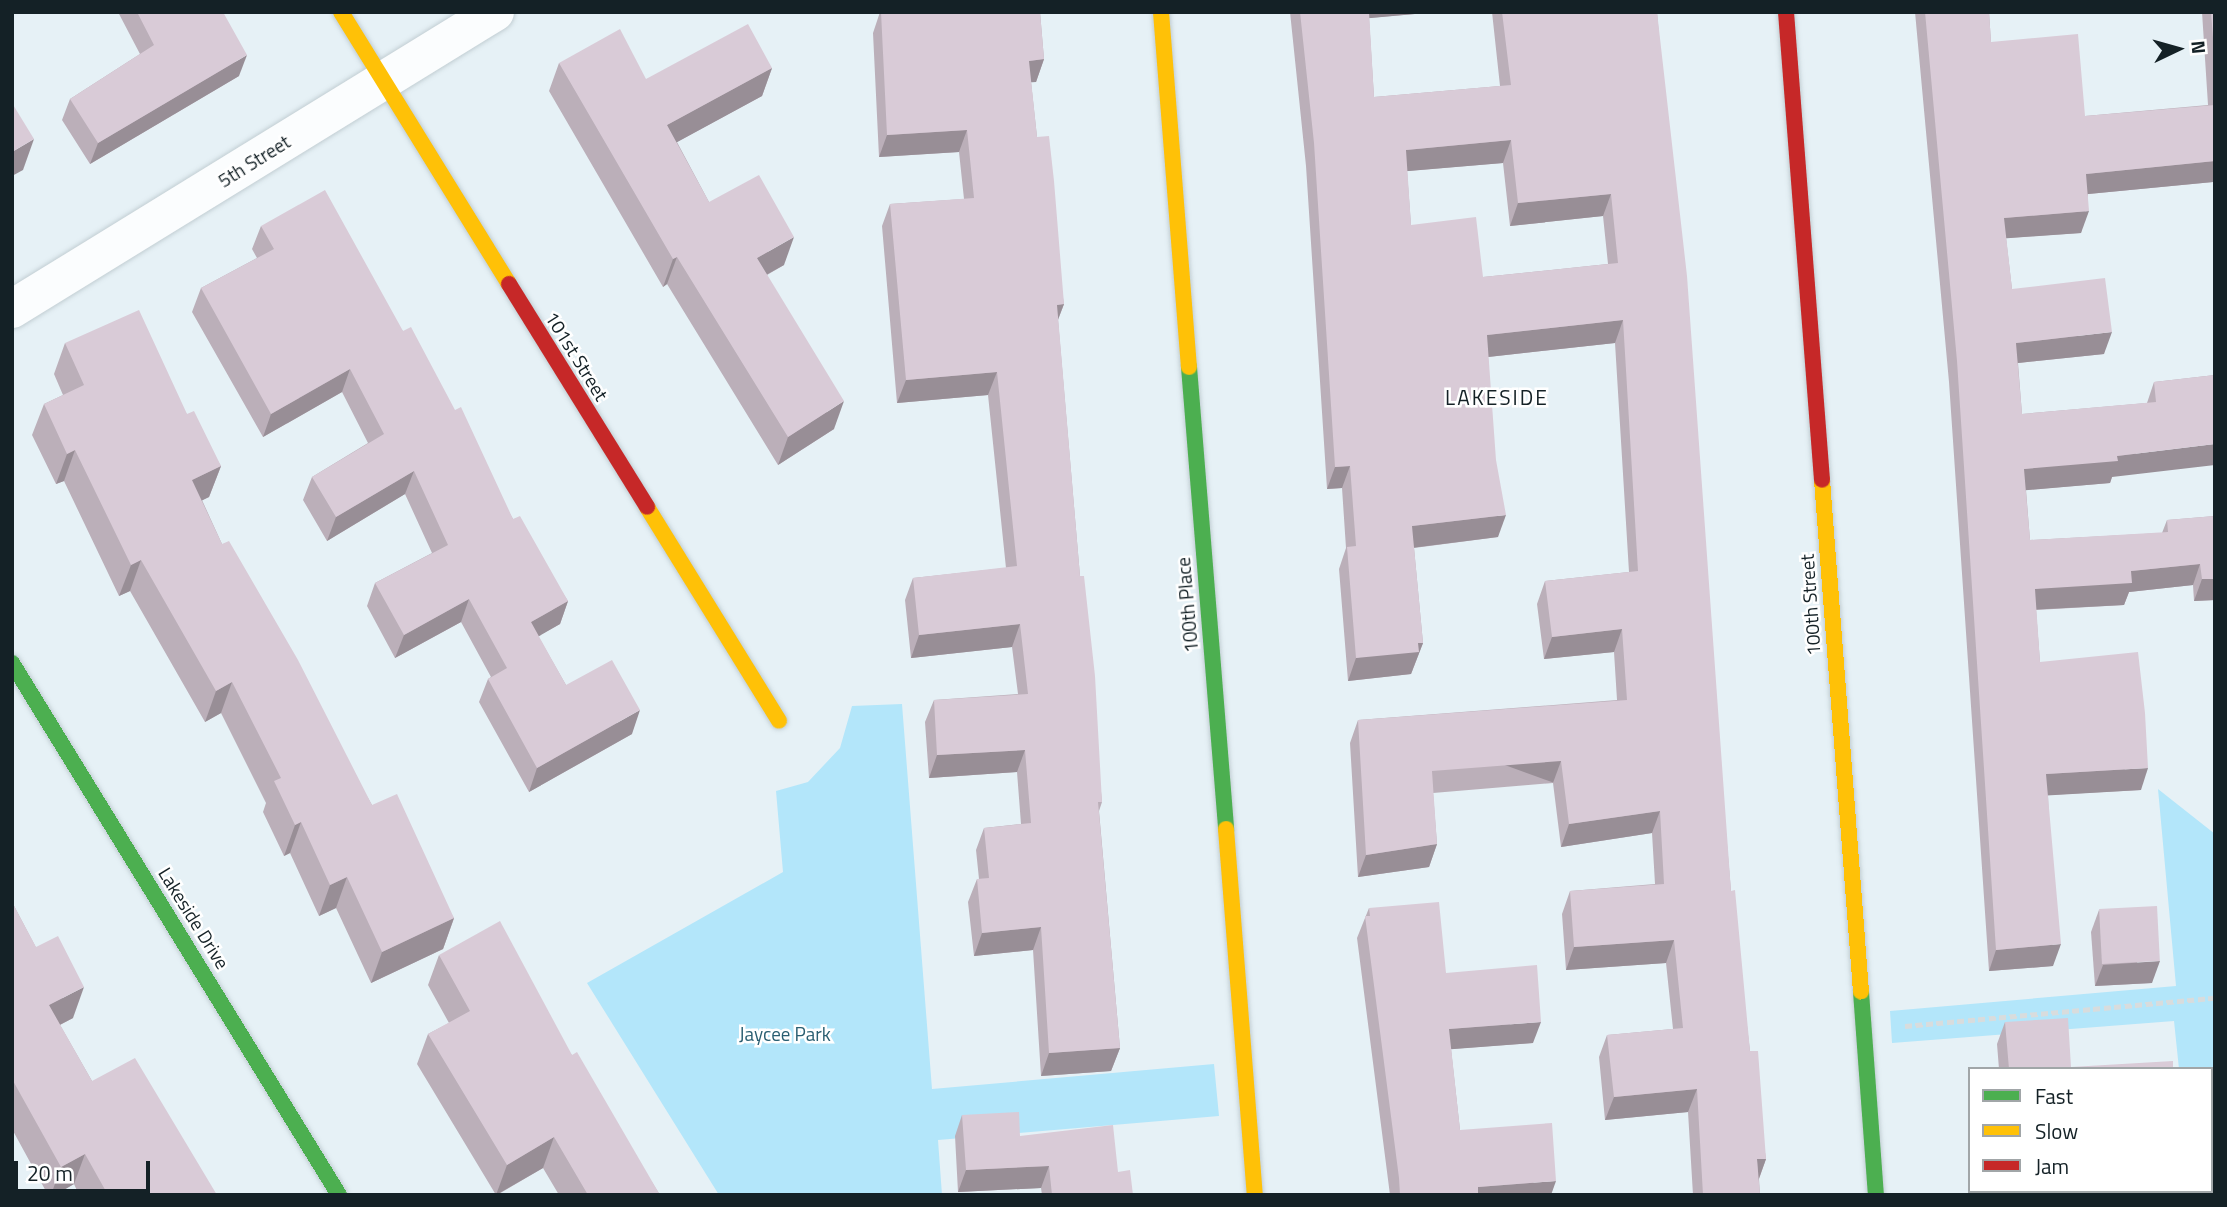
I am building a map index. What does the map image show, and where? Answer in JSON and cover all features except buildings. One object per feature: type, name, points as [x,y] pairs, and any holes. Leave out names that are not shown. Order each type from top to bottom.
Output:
[{"type":"street","name":"101st Street","points":[[341,12],[779,721]]},
{"type":"street","name":"5th Street","points":[[12,309],[382,79],[495,12]]},
{"type":"street","name":"100th Place","points":[[1161,12],[1255,1195]]},
{"type":"street","name":"100th Street","points":[[1786,12],[1876,1195]]},
{"type":"street","name":"Lakeside Drive","points":[[12,663],[339,1195]]},
{"type":"path","points":[[1864,1030],[2215,998]]},
{"type":"green space","name":"Jaycee Park","points":[[902,704],[932,1089],[1214,1064],[1219,1116],[938,1140],[942,1195],[719,1195],[587,983],[783,872],[776,791],[808,782],[840,748],[852,706]]},
{"type":"green space","points":[[2158,789],[2215,834],[2215,1195],[2202,1193],[2213,1193],[2213,1067],[2179,1067],[2174,1021],[1892,1043],[1890,1011],[2176,986]]},
{"type":"traffic: fast","points":[[1189,367],[1226,829]]},
{"type":"traffic: fast","points":[[12,663],[339,1195]]},
{"type":"traffic: fast","points":[[1861,992],[1876,1195]]},
{"type":"traffic: slow","points":[[341,12],[509,284]]},
{"type":"traffic: slow","points":[[1161,12],[1189,367]]},
{"type":"traffic: slow","points":[[1822,480],[1861,992]]},
{"type":"traffic: slow","points":[[647,507],[779,721]]},
{"type":"traffic: slow","points":[[1226,829],[1255,1195]]},
{"type":"traffic: jam","points":[[1786,12],[1822,480]]},
{"type":"traffic: jam","points":[[509,284],[647,507]]},
{"type":"district","name":"LAKESIDE","points":[[1497,397]]}]
